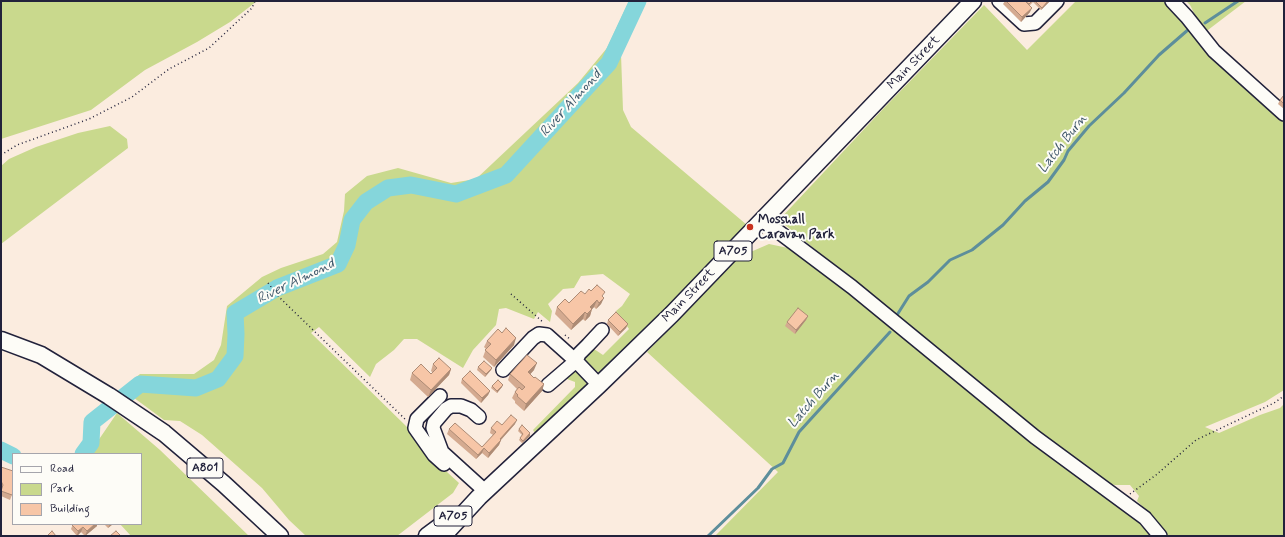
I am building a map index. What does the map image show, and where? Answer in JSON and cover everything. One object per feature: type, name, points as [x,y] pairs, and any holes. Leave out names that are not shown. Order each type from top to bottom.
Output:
[{"type":"main road","name":"Main Street","points":[[444,536],[482,494],[600,385],[672,314],[973,1]]},
{"type":"main road","name":"A801","points":[[1,340],[41,355],[124,405],[164,433],[224,484],[280,536]]},
{"type":"main road","name":"Main Street","points":[[427,536],[482,494]]},
{"type":"lane","points":[[999,1],[1024,24],[1035,23],[1058,1]]},
{"type":"lane","points":[[1172,1],[1214,51],[1284,114]]},
{"type":"lane","points":[[763,220],[852,287],[1035,437],[1145,518],[1160,536]]},
{"type":"lane","points":[[548,385],[576,361],[579,354],[602,330]]},
{"type":"lane","points":[[503,370],[533,338],[539,334],[546,335],[576,361],[600,385]]},
{"type":"lane","points":[[440,396],[417,419],[415,428],[434,455],[482,494]]},
{"type":"lane","points":[[480,415],[461,406],[451,406],[446,409],[434,423],[433,428],[442,452],[482,494]]},
{"type":"path","points":[[1,155],[17,145],[89,119],[132,97],[169,69],[209,48],[252,8],[255,1]]},
{"type":"path","points":[[268,283],[280,298],[415,428]]},
{"type":"path","points":[[1121,501],[1156,475],[1196,440],[1274,403],[1284,396]]},
{"type":"green space","points":[[1,1],[257,1],[230,22],[145,70],[91,110],[1,139]]},
{"type":"green space","points":[[629,1],[645,1],[638,11],[621,54],[623,110],[631,127],[747,225],[651,328],[604,374],[593,370],[581,358],[591,347],[603,355],[629,329],[616,311],[622,306],[630,294],[603,274],[581,276],[574,288],[563,289],[548,304],[552,311],[550,322],[538,312],[534,319],[506,308],[499,309],[496,325],[473,350],[463,368],[417,339],[404,339],[394,350],[376,364],[370,377],[319,327],[311,333],[406,426],[435,461],[459,483],[453,493],[397,536],[306,536],[289,520],[262,488],[202,435],[180,421],[164,420],[122,389],[140,374],[194,374],[214,360],[221,345],[227,306],[262,277],[281,268],[323,254],[337,242],[344,211],[345,194],[367,176],[398,168],[451,183],[476,179],[578,83],[607,48]]},
{"type":"green space","points":[[1076,1],[1165,1],[1284,119],[1284,390],[1265,402],[1205,427],[1219,433],[1280,408],[1284,404],[1284,536],[1168,536],[1156,520],[1137,501],[1139,496],[1130,485],[1115,485],[1103,482],[1020,420],[886,307],[779,220],[883,109],[984,5],[1027,50]]},
{"type":"green space","points":[[1186,1],[1246,1],[1204,33],[1190,5]]},
{"type":"green space","points":[[110,126],[127,139],[128,148],[1,244],[1,166],[9,159],[36,147],[78,133]]},
{"type":"green space","points":[[769,244],[788,248],[869,308],[1117,504],[1155,536],[715,536],[778,472],[647,352],[739,257]]},
{"type":"green space","points":[[574,370],[581,371],[588,378],[589,385],[536,435],[533,430],[575,387],[575,382],[567,379],[564,375]]},
{"type":"green space","points":[[117,413],[160,450],[249,536],[131,536],[121,525],[142,525],[142,453],[90,453]]},
{"type":"building","points":[[1006,1],[1025,1],[1032,8],[1022,17]]},
{"type":"building","points":[[1025,1],[1032,1],[1029,4]]},
{"type":"building","points":[[1035,1],[1048,1],[1042,8]]},
{"type":"building","points":[[1284,95],[1284,104],[1280,100]]},
{"type":"building","points":[[597,285],[605,292],[602,296],[604,298],[599,303],[597,300],[590,307],[592,309],[587,314],[585,312],[573,324],[557,307],[565,299],[569,303],[581,291],[585,294],[589,289],[591,291]]},
{"type":"building","points":[[798,308],[808,316],[796,330],[787,322]]},
{"type":"building","points":[[616,312],[628,324],[620,332],[608,320]]},
{"type":"building","points":[[506,328],[516,338],[496,360],[485,350],[491,344],[487,341],[498,329],[502,333]]},
{"type":"building","points":[[527,355],[537,363],[528,372],[544,384],[526,404],[517,396],[518,395],[515,392],[519,387],[522,390],[525,387],[510,374]]},
{"type":"building","points":[[439,358],[451,369],[431,390],[412,373],[421,364],[431,374],[437,368],[433,364]]},
{"type":"building","points":[[484,361],[492,368],[486,374],[478,367]]},
{"type":"building","points":[[470,371],[490,391],[482,398],[462,379]]},
{"type":"building","points":[[498,380],[503,385],[497,391],[492,386]]},
{"type":"building","points":[[511,415],[517,420],[489,453],[484,448],[478,455],[449,429],[455,423],[482,447],[496,432],[491,428],[497,421],[502,425]]},
{"type":"building","points":[[522,425],[530,433],[523,441],[520,438],[523,434],[519,429]]},
{"type":"building","points":[[1,467],[12,471],[12,495],[1,491],[3,485],[1,481]]},
{"type":"building","points":[[72,525],[94,525],[87,531],[83,527],[78,531]]},
{"type":"building","points":[[52,531],[56,536],[47,536]]},
{"type":"building","points":[[116,531],[121,536],[110,536]]},
{"type":"waterway","name":"River Almond","points":[[84,453],[91,443],[92,422],[140,384],[196,388],[218,379],[235,356],[235,313],[277,288],[338,264],[347,245],[352,220],[366,202],[388,188],[411,185],[456,194],[506,175],[609,63],[638,1]]},
{"type":"waterway","name":"Latch Burn","points":[[1205,23],[1238,1]]},
{"type":"waterway","name":"Latch Burn","points":[[897,315],[909,296],[928,282],[950,260],[972,250],[1003,225],[1025,201],[1048,182],[1064,160],[1068,151],[1089,126],[1124,93],[1159,55],[1189,29]]},
{"type":"waterway","name":"Latch Burn","points":[[708,536],[758,488],[772,469],[783,463],[799,432],[890,332]]},
{"type":"waterway","name":"River Almond","points":[[1,450],[12,456]]},
{"type":"place","name":"Mosshall Caravan Park","points":[[750,227]]}]
